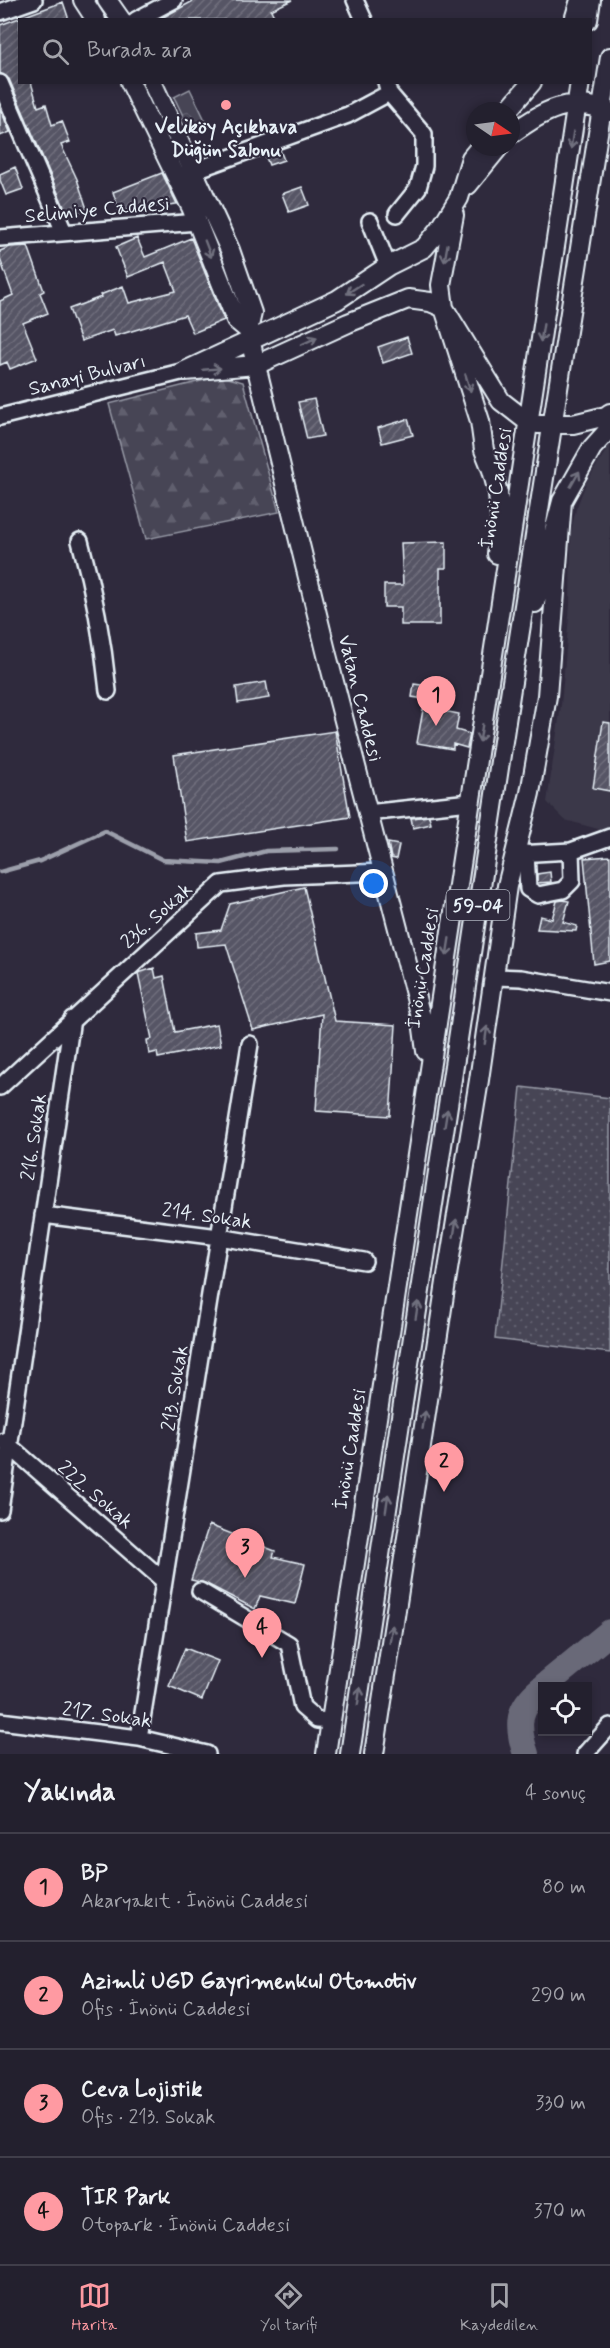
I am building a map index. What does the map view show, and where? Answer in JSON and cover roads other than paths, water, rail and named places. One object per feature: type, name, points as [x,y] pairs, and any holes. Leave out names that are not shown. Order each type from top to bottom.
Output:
[{"type":"main road","points":[[83,0],[95,18]]},
{"type":"main road","points":[[106,0],[120,18]]},
{"type":"main road","points":[[575,18],[580,0]]},
{"type":"main road","points":[[588,18],[591,0]]},
{"type":"main road","name":"59-04","points":[[350,1754],[552,424],[606,111],[610,57]]},
{"type":"main road","name":"Vatan Caddesi","points":[[131,84],[197,222],[236,320],[249,336]]},
{"type":"main road","name":"Vatan Caddesi","points":[[153,84],[230,250],[252,313],[249,336],[367,813],[422,1021],[429,1077]]},
{"type":"main road","points":[[515,102],[530,84]]},
{"type":"main road","name":"İnönü Caddesi","points":[[326,1754],[580,84]]},
{"type":"main road","points":[[520,128],[543,112],[578,103],[606,111]]},
{"type":"main road","points":[[473,156],[446,249],[441,285],[444,308],[480,421],[484,450],[498,493],[500,519],[487,691]]},
{"type":"main road","points":[[185,371],[249,336],[337,300],[388,266],[424,248],[492,156]]},
{"type":"main road","points":[[185,371],[256,365],[348,323],[408,299],[430,302],[444,308],[501,401],[528,422],[573,424],[610,413]]},
{"type":"main road","points":[[510,695],[562,501],[592,448],[610,428]]},
{"type":"main road","points":[[374,1754],[507,886],[521,854],[547,696],[562,501]]},
{"type":"street","points":[[0,12],[34,0]]},
{"type":"street","points":[[140,18],[174,0]]},
{"type":"street","points":[[355,0],[363,18]]},
{"type":"street","points":[[0,83],[64,232]]},
{"type":"street","points":[[193,171],[348,115],[388,88],[424,134],[424,166],[418,188],[397,214]]},
{"type":"street","points":[[370,221],[388,266]]},
{"type":"street","name":"Selimiye Caddesi","points":[[0,238],[197,222]]},
{"type":"street","name":"Sanayi Bulvarı","points":[[0,417],[185,371]]},
{"type":"street","points":[[80,541],[94,589],[108,691]]},
{"type":"street","points":[[367,813],[470,802]]},
{"type":"street","points":[[571,851],[572,880],[563,890],[538,895],[528,889],[521,854],[571,851],[610,837]]},
{"type":"street","name":"236. Sokak","points":[[0,1087],[221,884],[284,876],[383,872]]},
{"type":"street","points":[[494,977],[521,978],[610,993]]},
{"type":"street","name":"216. Sokak","points":[[0,1510],[5,1442],[43,1215],[72,1019]]},
{"type":"street","name":"213. Sokak","points":[[140,1738],[250,1044]]},
{"type":"street","name":"214. Sokak","points":[[43,1215],[219,1237],[364,1261]]},
{"type":"street","name":"222. Sokak","points":[[5,1442],[164,1581]]},
{"type":"street","points":[[200,1590],[289,1644],[302,1707],[317,1720],[331,1721]]},
{"type":"street","name":"217. Sokak","points":[[0,1721],[140,1738],[207,1754]]},
{"type":"street","points":[[585,1754],[610,1726]]},
{"type":"waterway","points":[[0,872],[40,861],[105,831],[163,860],[221,863],[266,851],[338,849]]},
{"type":"waterway","points":[[549,1682],[610,1632]]},
{"type":"waterway","points":[[526,1754],[521,1734],[521,1718],[523,1710],[538,1692]]},
{"type":"place","name":"Veliköy Açıkhava Düğün Salonu","points":[[226,105]]},
{"type":"place","name":"BP","points":[[436,726]]},
{"type":"place","name":"Azimli UGD Gayrimenkul Otomotiv","points":[[444,1492]]},
{"type":"place","name":"Ceva Lojistik","points":[[245,1578]]},
{"type":"place","name":"TIR Park","points":[[262,1658]]}]
